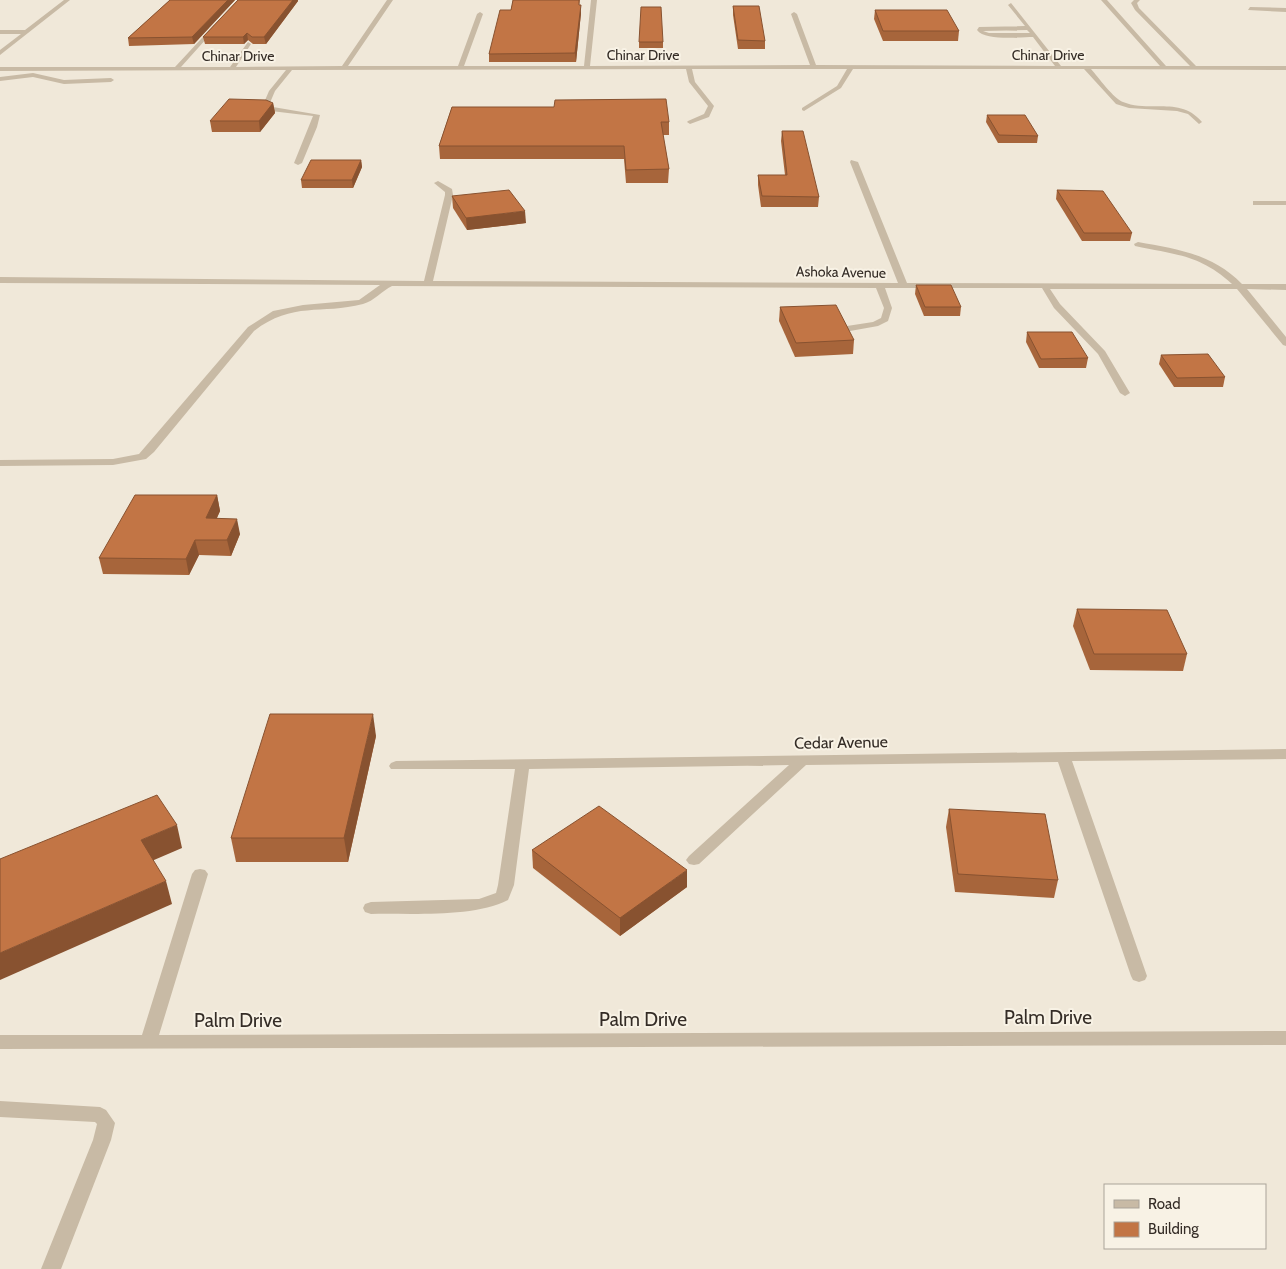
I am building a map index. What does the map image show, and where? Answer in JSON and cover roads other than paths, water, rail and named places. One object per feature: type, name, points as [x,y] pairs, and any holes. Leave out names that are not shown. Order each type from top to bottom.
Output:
[{"type":"street","points":[[0,54],[67,0]]},
{"type":"street","points":[[344,68],[390,0]]},
{"type":"street","points":[[587,67],[594,0]]},
{"type":"street","points":[[1104,0],[1165,68]]},
{"type":"street","points":[[1137,0],[1134,3],[1137,9],[1195,68]]},
{"type":"street","points":[[1011,5],[1059,67]]},
{"type":"street","points":[[1250,9],[1286,10]]},
{"type":"street","points":[[460,68],[480,14]]},
{"type":"street","points":[[794,14],[814,67]]},
{"type":"street","points":[[176,69],[220,21]]},
{"type":"street","points":[[1029,28],[979,29],[982,33],[989,35],[1034,35]]},
{"type":"street","points":[[0,32],[26,32]]},
{"type":"street","points":[[231,69],[248,44]]},
{"type":"street","name":"Chinar Drive","points":[[0,69],[587,67],[1286,68]]},
{"type":"street","points":[[689,67],[692,82],[711,106],[710,112],[706,117],[690,122]]},
{"type":"street","points":[[804,109],[839,88],[851,67]]},
{"type":"street","points":[[1085,67],[1120,104],[1178,110],[1190,113],[1198,122]]},
{"type":"street","points":[[290,69],[272,91],[266,105],[270,109],[318,115],[298,163]]},
{"type":"street","points":[[0,79],[33,75],[64,82],[111,80]]},
{"type":"street","points":[[854,162],[904,286]]},
{"type":"street","points":[[428,282],[449,195],[449,191],[438,183]]},
{"type":"street","points":[[1256,203],[1286,203]]},
{"type":"street","points":[[1138,244],[1200,258],[1240,287],[1286,343]]},
{"type":"street","name":"Ashoka Avenue","points":[[0,280],[1286,287]]},
{"type":"street","points":[[0,463],[113,462],[142,456],[150,450],[261,319],[286,309],[361,302],[372,297],[381,288],[394,283]]},
{"type":"street","points":[[850,328],[875,324],[885,319],[888,308],[880,286]]},
{"type":"street","points":[[1045,287],[1057,306],[1102,353],[1125,393]]},
{"type":"street","name":"Cedar Avenue","points":[[396,766],[1286,754]]},
{"type":"street","points":[[1063,756],[1139,976]]},
{"type":"street","points":[[694,860],[803,760]]},
{"type":"street","points":[[371,908],[479,906],[503,896],[523,764]]},
{"type":"street","points":[[148,1042],[200,874]]},
{"type":"street","name":"Palm Drive","points":[[0,1042],[1286,1038]]},
{"type":"street","points":[[0,1109],[100,1115],[106,1123],[102,1140],[50,1269]]}]
